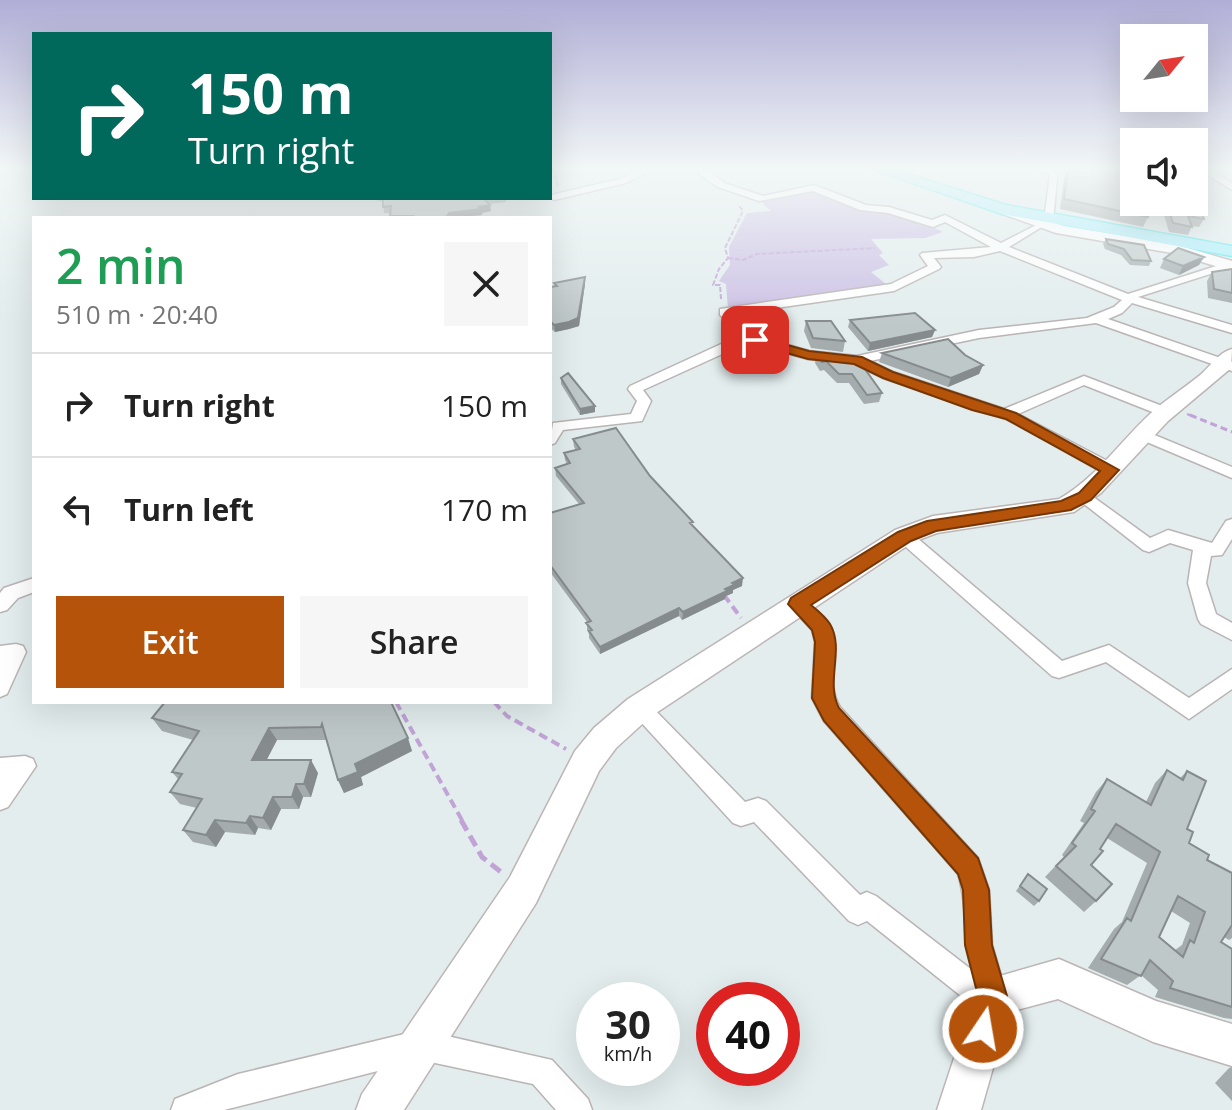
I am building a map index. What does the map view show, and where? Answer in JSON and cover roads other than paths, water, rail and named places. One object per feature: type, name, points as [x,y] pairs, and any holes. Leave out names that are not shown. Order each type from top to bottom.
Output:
[{"type":"main road","points":[[1038,220],[1231,261]]},
{"type":"main road","points":[[378,1110],[523,890],[587,761],[605,738],[639,708],[904,536],[933,525],[1065,506],[1085,496],[1140,434],[1229,362]]},
{"type":"main road","points":[[959,1110],[992,999],[1059,979],[1153,1021],[1232,1045]]},
{"type":"street","points":[[920,220],[933,224],[941,220]]},
{"type":"street","points":[[948,220],[1001,249],[1069,280],[1232,329]]},
{"type":"street","points":[[755,340],[724,312],[894,287],[935,267],[926,255],[972,255],[1001,249],[1045,222]]},
{"type":"street","points":[[552,436],[558,426],[637,418],[644,401],[635,389],[737,342],[755,340],[808,355],[857,360],[979,334],[1049,328],[1096,319],[1118,310],[1136,293],[1231,261]]},
{"type":"street","points":[[1096,319],[1229,362]]},
{"type":"street","points":[[857,360],[888,375],[1004,414],[1111,470]]},
{"type":"street","points":[[1004,414],[1084,380],[1168,410]]},
{"type":"street","points":[[1140,434],[1232,473]]},
{"type":"street","points":[[1085,496],[1149,546],[1168,536],[1216,551],[1232,525]]},
{"type":"street","points":[[904,536],[1059,670],[1109,653],[1189,710],[1232,677]]},
{"type":"street","points":[[1203,547],[1197,583],[1208,619],[1232,632]]},
{"type":"street","points":[[0,605],[11,593],[32,586]]},
{"type":"street","points":[[798,604],[821,627],[825,651],[823,698],[832,714],[969,867],[976,890],[979,945],[992,999]]},
{"type":"street","points":[[0,654],[16,652],[0,688]]},
{"type":"street","points":[[639,708],[741,815],[758,809],[858,912],[867,905],[992,999]]},
{"type":"street","points":[[0,768],[25,766],[0,799]]},
{"type":"street","points":[[186,1110],[238,1089],[421,1045],[541,1071],[577,1110]]}]
